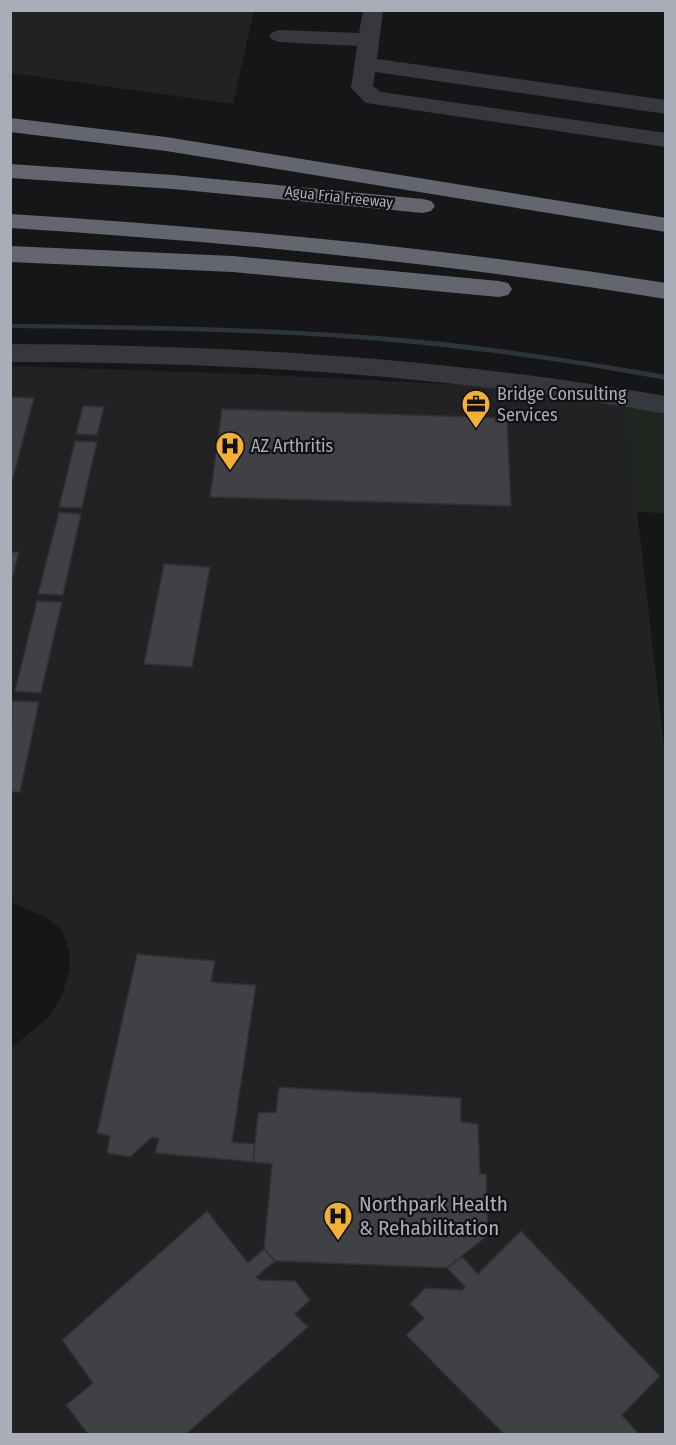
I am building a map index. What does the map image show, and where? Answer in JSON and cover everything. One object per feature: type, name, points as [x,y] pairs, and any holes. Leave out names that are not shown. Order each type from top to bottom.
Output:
[{"type":"highway","points":[[10,124],[166,144],[666,225]]},
{"type":"highway","name":"Agua Fria Freeway","points":[[10,171],[173,182],[396,203],[666,241]]},
{"type":"highway","points":[[10,221],[158,231],[400,254],[600,279],[666,291]]},
{"type":"highway","points":[[10,254],[172,261],[302,270],[492,288],[666,311]]},
{"type":"lane","points":[[373,10],[362,88],[374,98],[666,140]]},
{"type":"lane","points":[[280,36],[368,40]]},
{"type":"lane","points":[[365,64],[666,107]]},
{"type":"lane","points":[[10,353],[229,358],[452,371],[526,380],[666,405]]},
{"type":"shaded area","points":[[10,11],[254,11],[233,104],[11,73]]},
{"type":"shaded area","points":[[11,366],[247,374],[489,386],[625,404],[666,764],[665,1434],[11,1434],[10,1049],[49,1017],[62,995],[70,969],[69,950],[61,929],[44,916],[11,902]]},
{"type":"shaded area","points":[[625,404],[665,412],[665,513],[637,512]]},
{"type":"building","points":[[10,397],[34,398],[13,478],[10,478]]},
{"type":"building","points":[[83,406],[104,407],[97,435],[76,434]]},
{"type":"building","points":[[222,409],[507,418],[511,506],[210,497]]},
{"type":"building","points":[[75,441],[97,442],[82,508],[59,507]]},
{"type":"building","points":[[59,512],[81,514],[63,595],[38,594]]},
{"type":"building","points":[[10,552],[19,552],[10,587]]},
{"type":"building","points":[[164,564],[210,567],[192,667],[144,664]]},
{"type":"building","points":[[37,601],[62,602],[41,693],[15,691]]},
{"type":"building","points":[[12,701],[39,702],[20,792],[10,792]]},
{"type":"building","points":[[137,954],[215,961],[211,982],[256,985],[232,1142],[255,1144],[253,1162],[155,1153],[159,1139],[152,1137],[130,1157],[107,1153],[110,1136],[97,1133]]},
{"type":"building","points":[[279,1087],[461,1098],[461,1122],[478,1124],[480,1174],[486,1174],[488,1235],[447,1268],[275,1261],[264,1249],[272,1164],[253,1162],[258,1113],[276,1112]]},
{"type":"building","points":[[207,1211],[248,1263],[264,1249],[275,1261],[256,1277],[260,1280],[295,1281],[310,1300],[295,1314],[308,1327],[186,1434],[88,1434],[66,1405],[93,1383],[62,1340]]},
{"type":"building","points":[[521,1231],[660,1376],[622,1415],[639,1434],[504,1434],[406,1335],[424,1318],[410,1304],[425,1288],[462,1290],[465,1287],[447,1268],[462,1257],[478,1274]]},
{"type":"waterway","points":[[10,326],[257,331],[422,342],[585,363],[666,378]]},
{"type":"place","name":"Bridge Consulting Services","points":[[476,430]]},
{"type":"place","name":"AZ Arthritis","points":[[230,472]]},
{"type":"place","name":"Northpark Health & Rehabilitation","points":[[338,1242]]}]
